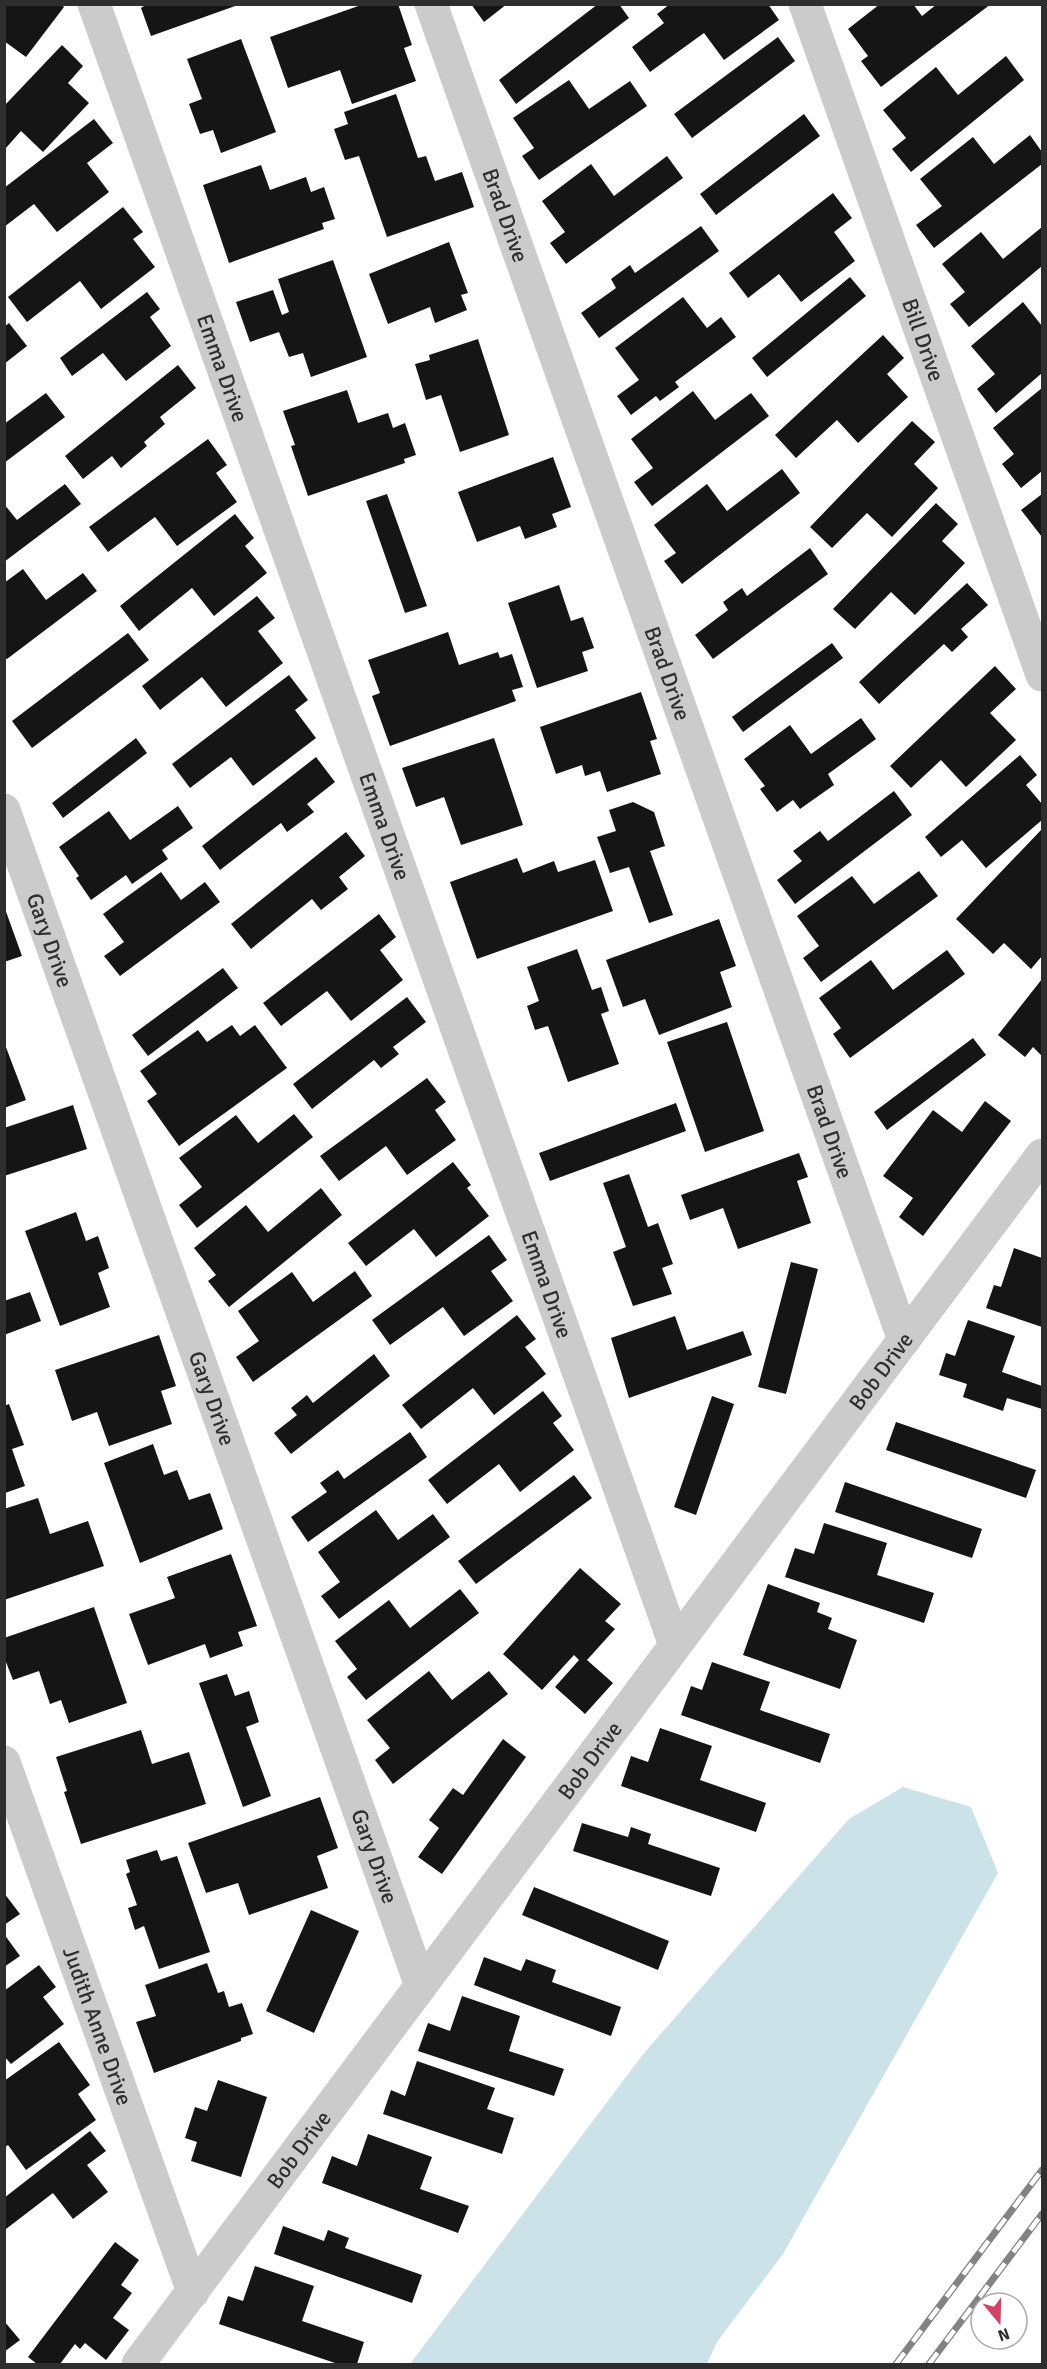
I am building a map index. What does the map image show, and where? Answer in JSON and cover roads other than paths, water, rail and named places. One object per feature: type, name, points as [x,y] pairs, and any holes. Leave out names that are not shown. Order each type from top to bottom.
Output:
[{"type":"street","name":"Emma Drive","points":[[94,4],[675,1645]]},
{"type":"street","name":"Brad Drive","points":[[430,4],[904,1340]]},
{"type":"street","name":"Bill Drive","points":[[805,4],[1042,675]]},
{"type":"street","name":"Gary Drive","points":[[4,810],[421,1986]]},
{"type":"street","name":"Bob Drive","points":[[138,2364],[1042,1155]]},
{"type":"street","name":"Judith Anne Drive","points":[[4,1762],[193,2292]]},
{"type":"water","points":[[903,1787],[971,1807],[998,1873],[783,2254],[717,2342],[707,2364],[410,2364],[644,2053],[849,1819]]},
{"type":"railway","points":[[896,2364],[1042,2170]]},
{"type":"railway","points":[[929,2364],[1042,2214]]}]
